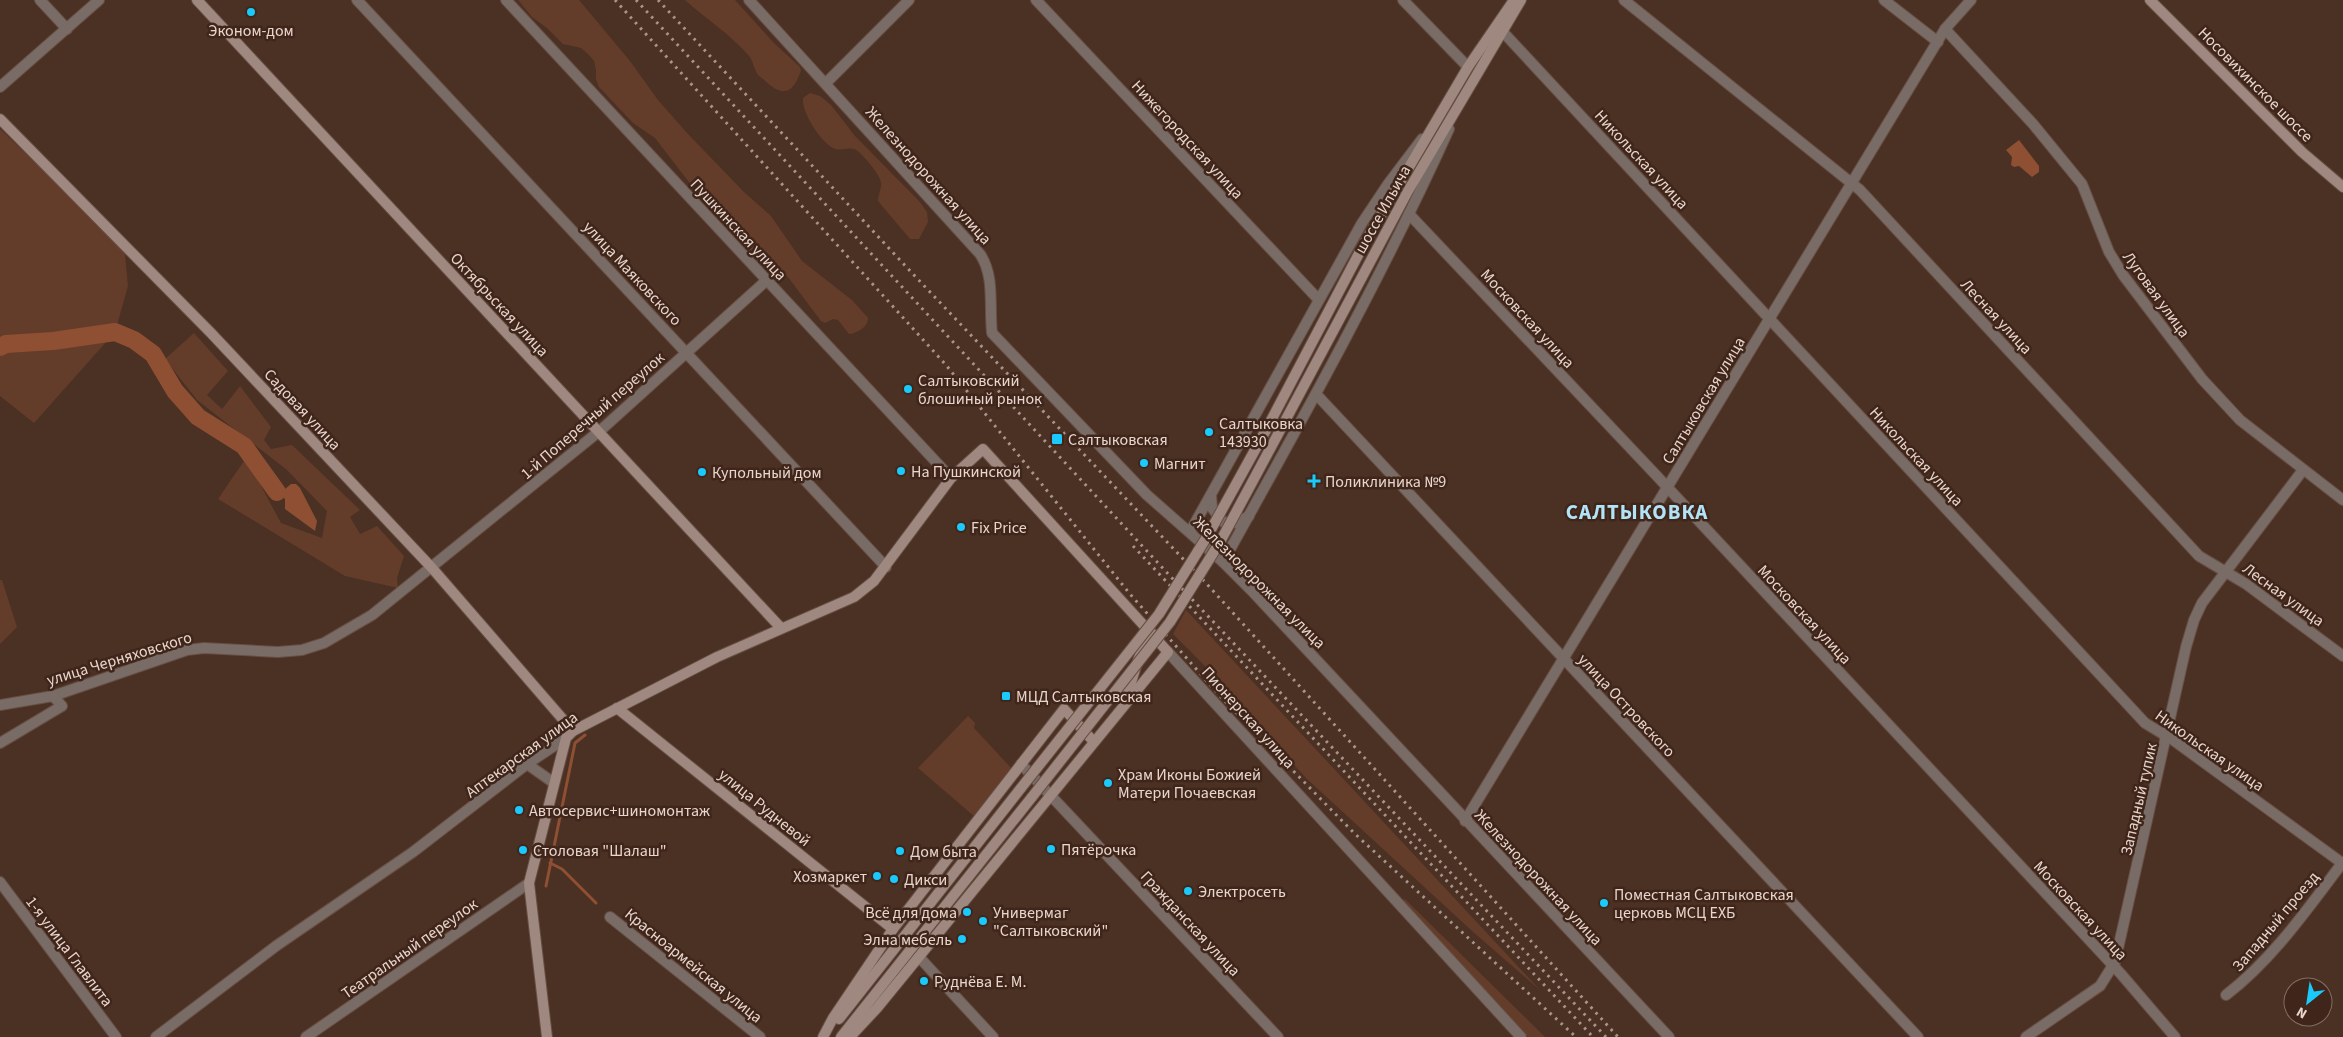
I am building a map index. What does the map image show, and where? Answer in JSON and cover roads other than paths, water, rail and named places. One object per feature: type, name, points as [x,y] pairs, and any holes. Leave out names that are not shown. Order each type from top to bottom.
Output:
[{"type":"street","points":[[40,0],[67,29]]},
{"type":"street","points":[[0,87],[99,0]]},
{"type":"street","name":"Октябрьская улица","points":[[197,0],[781,628]]},
{"type":"street","name":"улица Маяковского","points":[[357,0],[886,567]]},
{"type":"street","name":"Пушкинская улица","points":[[506,0],[951,478]]},
{"type":"street","name":"Железнодорожная улица","points":[[749,0],[826,82],[987,263],[992,332],[1147,495],[1224,562],[1669,1037]]},
{"type":"street","points":[[826,82],[909,0]]},
{"type":"street","name":"Нижегородская улица","points":[[1036,0],[1318,299]]},
{"type":"street","points":[[1403,0],[1468,67]]},
{"type":"street","name":"шоссе Ильича","points":[[825,1037],[936,894],[1159,614],[1208,535],[1266,430],[1365,242],[1468,67],[1514,0]]},
{"type":"street","name":"шоссе Ильича","points":[[841,1037],[1170,622],[1220,542],[1387,230],[1522,0]]},
{"type":"street","name":"Лесная улица","points":[[1624,0],[1852,183],[2182,539],[2207,562],[2226,572],[2343,656]]},
{"type":"street","points":[[1884,0],[1938,42]]},
{"type":"street","name":"Салтыковская улица","points":[[1466,820],[1945,29],[1971,0]]},
{"type":"street","name":"Носовихинское шоссе","points":[[2150,0],[2302,152],[2343,187]]},
{"type":"street","name":"Луговая улица","points":[[1945,29],[2033,124],[2076,177],[2092,207],[2108,252],[2123,275],[2202,378],[2240,420],[2343,500]]},
{"type":"street","name":"Никольская улица","points":[[1502,32],[2145,723],[2343,863]]},
{"type":"street","points":[[1458,85],[1466,83],[1468,91]]},
{"type":"street","points":[[1224,562],[1316,394],[1409,214],[1459,106]]},
{"type":"street","points":[[1190,532],[1318,299],[1377,200],[1441,113]]},
{"type":"street","name":"Садовая улица","points":[[0,119],[211,333],[432,568],[570,734]]},
{"type":"street","name":"Московская улица","points":[[1409,214],[2113,966],[2175,1037]]},
{"type":"street","name":"1-й Поперечный переулок","points":[[432,568],[599,432],[767,280]]},
{"type":"street","name":"улица Островского","points":[[1316,394],[1918,1037]]},
{"type":"street","name":"Пионерская улица","points":[[951,478],[983,449],[1153,634],[1515,1035]]},
{"type":"street","name":"Западный тупик","points":[[2026,1037],[2100,986],[2113,966],[2194,620],[2202,603],[2303,470]]},
{"type":"street","name":"Аптекарская улица","points":[[156,1037],[276,946],[413,852],[527,764],[570,734],[717,656],[854,597],[874,581],[886,567],[951,478]]},
{"type":"street","points":[[1211,494],[1212,508],[1223,522],[1236,524],[1250,515]]},
{"type":"street","name":"улица Черняховского","points":[[0,705],[52,696],[187,650],[204,648],[278,652],[302,650],[324,643],[372,615],[432,568]]},
{"type":"street","points":[[1121,708],[1130,687],[1136,662],[1144,644],[1153,634]]},
{"type":"street","points":[[850,1037],[877,1008],[1168,652]]},
{"type":"street","points":[[0,743],[62,706],[52,696]]},
{"type":"street","name":"улица Рудневой","points":[[617,708],[893,928]]},
{"type":"street","points":[[825,1037],[833,1018],[893,928],[1064,709],[1094,742]]},
{"type":"street","points":[[547,1037],[529,883],[554,783],[570,734]]},
{"type":"street","points":[[527,764],[554,783]]},
{"type":"street","name":"Гражданская улица","points":[[1021,764],[1278,1037]]},
{"type":"street","name":"Западный проезд","points":[[2226,995],[2253,972],[2300,918],[2343,863]]},
{"type":"street","name":"1-я улица Главлита","points":[[0,882],[116,1037]]},
{"type":"street","name":"Театральный переулок","points":[[306,1037],[529,883]]},
{"type":"street","name":"Красноармейская улица","points":[[610,917],[760,1037]]},
{"type":"street","points":[[918,957],[993,1037]]},
{"type":"waterway","points":[[0,347],[6,344],[53,341],[115,332],[134,340],[153,354],[175,391],[198,417],[244,446],[277,492]]},
{"type":"waterway","points":[[546,886],[575,743],[585,735]]},
{"type":"waterway","points":[[550,863],[562,869],[596,903]]},
{"type":"railway","points":[[615,0],[946,365],[1130,594],[1220,696],[1354,833],[1576,1037]]},
{"type":"railway","points":[[636,0],[1171,577],[1606,1037]]},
{"type":"railway","points":[[658,0],[912,273],[1205,582],[1618,1037]]},
{"type":"railway","points":[[1133,546],[1593,1037]]},
{"type":"place","name":"Эконом-дом","points":[[251,12]]},
{"type":"place","name":"Салтыковский блошиный рынок","points":[[908,389]]},
{"type":"place","name":"Салтыковка 143930","points":[[1209,432]]},
{"type":"place","name":"Салтыковская","points":[[1057,439]]},
{"type":"place","name":"Магнит","points":[[1144,463]]},
{"type":"place","name":"На Пушкинской","points":[[901,471]]},
{"type":"place","name":"Купольный дом","points":[[702,472]]},
{"type":"place","name":"Поликлиника №9","points":[[1314,481]]},
{"type":"place","name":"Fix Price","points":[[961,527]]},
{"type":"place","name":"МЦД Салтыковская","points":[[1006,696]]},
{"type":"place","name":"Храм Иконы Божией Матери Почаевская","points":[[1108,783]]},
{"type":"place","name":"Автосервис+шиномонтаж","points":[[519,810]]},
{"type":"place","name":"Пятёрочка","points":[[1051,849]]},
{"type":"place","name":"Столовая \"Шалаш\"","points":[[523,850]]},
{"type":"place","name":"Дом быта","points":[[900,851]]},
{"type":"place","name":"Хозмаркет","points":[[877,876]]},
{"type":"place","name":"Дикси","points":[[894,879]]},
{"type":"place","name":"Электросеть","points":[[1188,891]]},
{"type":"place","name":"Поместная Салтыковская церковь МСЦ ЕХБ","points":[[1604,903]]},
{"type":"place","name":"Всё для дома","points":[[967,912]]},
{"type":"place","name":"Универмаг \"Салтыковский\"","points":[[983,921]]},
{"type":"place","name":"Элна мебель","points":[[962,939]]},
{"type":"place","name":"Руднёва Е. М.","points":[[924,981]]},
{"type":"district","name":"САЛТЫКОВКА","points":[[1637,512]]}]
